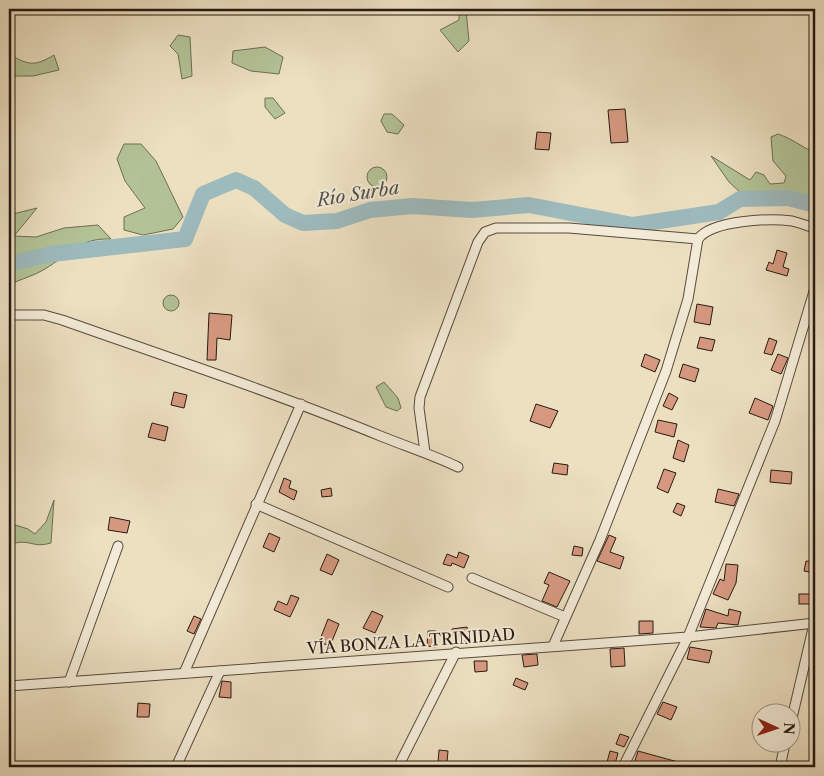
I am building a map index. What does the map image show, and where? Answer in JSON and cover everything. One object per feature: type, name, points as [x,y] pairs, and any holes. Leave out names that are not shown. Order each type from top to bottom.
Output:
[{"type":"street","points":[[553,646],[600,540],[666,371],[688,299],[698,239],[703,233],[714,227],[728,224],[792,221],[815,228]]},
{"type":"street","points":[[425,452],[419,408],[420,397],[478,242],[486,232],[496,228],[569,228],[698,239]]},
{"type":"street","points":[[623,767],[688,637],[775,420],[815,288]]},
{"type":"street","points":[[9,315],[53,317],[301,404],[396,443],[425,452],[458,467]]},
{"type":"street","points":[[184,674],[256,504],[301,404]]},
{"type":"street","points":[[256,504],[448,587]]},
{"type":"street","points":[[69,682],[118,546]]},
{"type":"street","points":[[472,578],[565,617]]},
{"type":"street","points":[[795,704],[815,623]]},
{"type":"street","name":"VÍA BONZA LA TRINIDAD","points":[[9,686],[456,652],[688,637],[815,623]]},
{"type":"street","points":[[398,767],[456,652]]},
{"type":"street","points":[[176,767],[220,671]]},
{"type":"street","points":[[780,767],[783,754]]},
{"type":"green space","points":[[459,9],[466,9],[469,41],[458,52],[440,30],[459,20]]},
{"type":"green space","points":[[178,35],[190,37],[192,76],[182,79],[178,54],[170,46]]},
{"type":"green space","points":[[265,47],[283,57],[279,74],[251,71],[232,63],[233,51]]},
{"type":"green space","points":[[9,54],[31,63],[36,63],[54,55],[59,70],[33,76],[9,76]]},
{"type":"green space","points":[[265,98],[273,98],[285,113],[275,119],[265,107]]},
{"type":"green space","points":[[384,114],[392,114],[404,125],[398,134],[387,132],[381,121]]},
{"type":"green space","points":[[778,134],[815,153],[815,204],[779,195],[761,193],[742,194],[729,182],[711,156],[750,180],[756,172],[764,175],[770,184],[784,183],[786,176],[773,161],[771,137]]},
{"type":"green space","points":[[124,144],[141,144],[156,161],[183,217],[173,229],[143,235],[124,230],[124,217],[145,208],[125,181],[117,159]]},
{"type":"green space","points":[[377,167],[384,170],[387,177],[384,184],[377,187],[370,184],[367,177],[370,170]]},
{"type":"green space","points":[[37,208],[14,236],[36,237],[64,228],[98,225],[111,239],[100,239],[82,244],[41,271],[9,285],[9,215]]},
{"type":"green space","points":[[168,295],[174,295],[179,300],[177,309],[168,311],[163,306],[163,300]]},
{"type":"green space","points":[[384,382],[398,398],[401,408],[397,411],[386,407],[376,387]]},
{"type":"green space","points":[[54,500],[51,543],[39,545],[21,542],[9,545],[9,523],[28,529],[35,534],[46,522]]},
{"type":"building","points":[[625,109],[628,142],[611,143],[608,110]]},
{"type":"building","points":[[537,132],[551,133],[549,150],[535,149]]},
{"type":"building","points":[[777,250],[787,253],[783,267],[789,269],[787,276],[766,270],[769,262],[773,264]]},
{"type":"building","points":[[697,304],[713,307],[710,325],[694,322]]},
{"type":"building","points":[[209,313],[232,315],[230,340],[217,338],[216,360],[207,360]]},
{"type":"building","points":[[700,337],[715,340],[712,351],[697,348]]},
{"type":"building","points":[[769,338],[777,341],[772,355],[764,353]]},
{"type":"building","points":[[645,354],[660,360],[655,372],[641,366]]},
{"type":"building","points":[[778,354],[788,358],[781,374],[771,370]]},
{"type":"building","points":[[683,364],[699,369],[695,382],[679,377]]},
{"type":"building","points":[[174,392],[187,395],[184,408],[171,405]]},
{"type":"building","points":[[669,393],[678,398],[672,410],[663,406]]},
{"type":"building","points":[[755,398],[773,406],[768,420],[749,413]]},
{"type":"building","points":[[536,404],[558,411],[550,428],[530,421]]},
{"type":"building","points":[[658,420],[677,424],[674,437],[655,432]]},
{"type":"building","points":[[152,423],[168,427],[165,441],[148,437]]},
{"type":"building","points":[[678,440],[689,445],[684,462],[673,458]]},
{"type":"building","points":[[554,463],[568,465],[567,475],[552,473]]},
{"type":"building","points":[[664,469],[676,473],[668,493],[657,488]]},
{"type":"building","points":[[771,470],[792,472],[791,484],[770,482]]},
{"type":"building","points":[[284,478],[291,481],[289,488],[297,491],[294,500],[279,492]]},
{"type":"building","points":[[331,488],[332,496],[322,497],[321,490]]},
{"type":"building","points":[[718,489],[739,494],[734,506],[715,502]]},
{"type":"building","points":[[677,503],[685,506],[681,516],[673,512]]},
{"type":"building","points":[[110,517],[130,521],[127,533],[108,530]]},
{"type":"building","points":[[269,533],[280,538],[274,552],[263,547]]},
{"type":"building","points":[[609,535],[616,538],[610,552],[624,557],[620,569],[597,561]]},
{"type":"building","points":[[574,546],[583,548],[582,556],[572,555]]},
{"type":"building","points":[[459,552],[469,556],[464,568],[452,563],[451,566],[443,564],[447,554],[457,558]]},
{"type":"building","points":[[327,554],[339,560],[332,575],[320,570]]},
{"type":"building","points":[[806,561],[815,562],[815,573],[804,571]]},
{"type":"building","points":[[726,564],[738,565],[736,583],[728,600],[713,594],[720,579],[724,581]]},
{"type":"building","points":[[549,572],[570,581],[557,607],[542,601],[549,585],[544,583]]},
{"type":"building","points":[[799,594],[814,594],[814,604],[799,604]]},
{"type":"building","points":[[291,595],[299,598],[290,617],[274,610],[278,601],[287,605]]},
{"type":"building","points":[[706,609],[728,616],[729,609],[741,612],[738,625],[718,623],[716,628],[700,627]]},
{"type":"building","points":[[372,611],[383,616],[375,633],[363,628]]},
{"type":"building","points":[[194,616],[201,619],[194,634],[187,631]]},
{"type":"building","points":[[328,619],[339,624],[330,646],[319,642]]},
{"type":"building","points":[[639,621],[653,621],[653,633],[639,634]]},
{"type":"building","points":[[467,627],[469,643],[455,645],[452,629]]},
{"type":"building","points":[[428,631],[436,631],[436,647],[427,646]]},
{"type":"building","points":[[690,647],[712,651],[709,663],[687,659]]},
{"type":"building","points":[[624,648],[625,666],[611,667],[610,649]]},
{"type":"building","points":[[537,654],[538,665],[524,667],[522,655]]},
{"type":"building","points":[[474,661],[487,661],[487,671],[475,672]]},
{"type":"building","points":[[516,678],[528,683],[525,690],[513,685]]},
{"type":"building","points":[[222,681],[231,682],[231,698],[219,697]]},
{"type":"building","points":[[663,702],[677,707],[671,720],[657,714]]},
{"type":"building","points":[[138,703],[150,704],[149,717],[137,717]]},
{"type":"building","points":[[620,734],[629,737],[624,747],[616,744]]},
{"type":"building","points":[[439,750],[448,751],[447,762],[438,762]]},
{"type":"building","points":[[610,751],[618,753],[615,764],[607,762]]},
{"type":"building","points":[[638,751],[689,765],[689,767],[633,767]]},
{"type":"waterway","name":"Río Surba","points":[[9,264],[52,254],[185,239],[203,194],[236,180],[254,188],[285,215],[303,223],[337,221],[370,210],[412,206],[472,210],[529,205],[633,225],[719,212],[740,199],[788,198],[815,205]]}]
